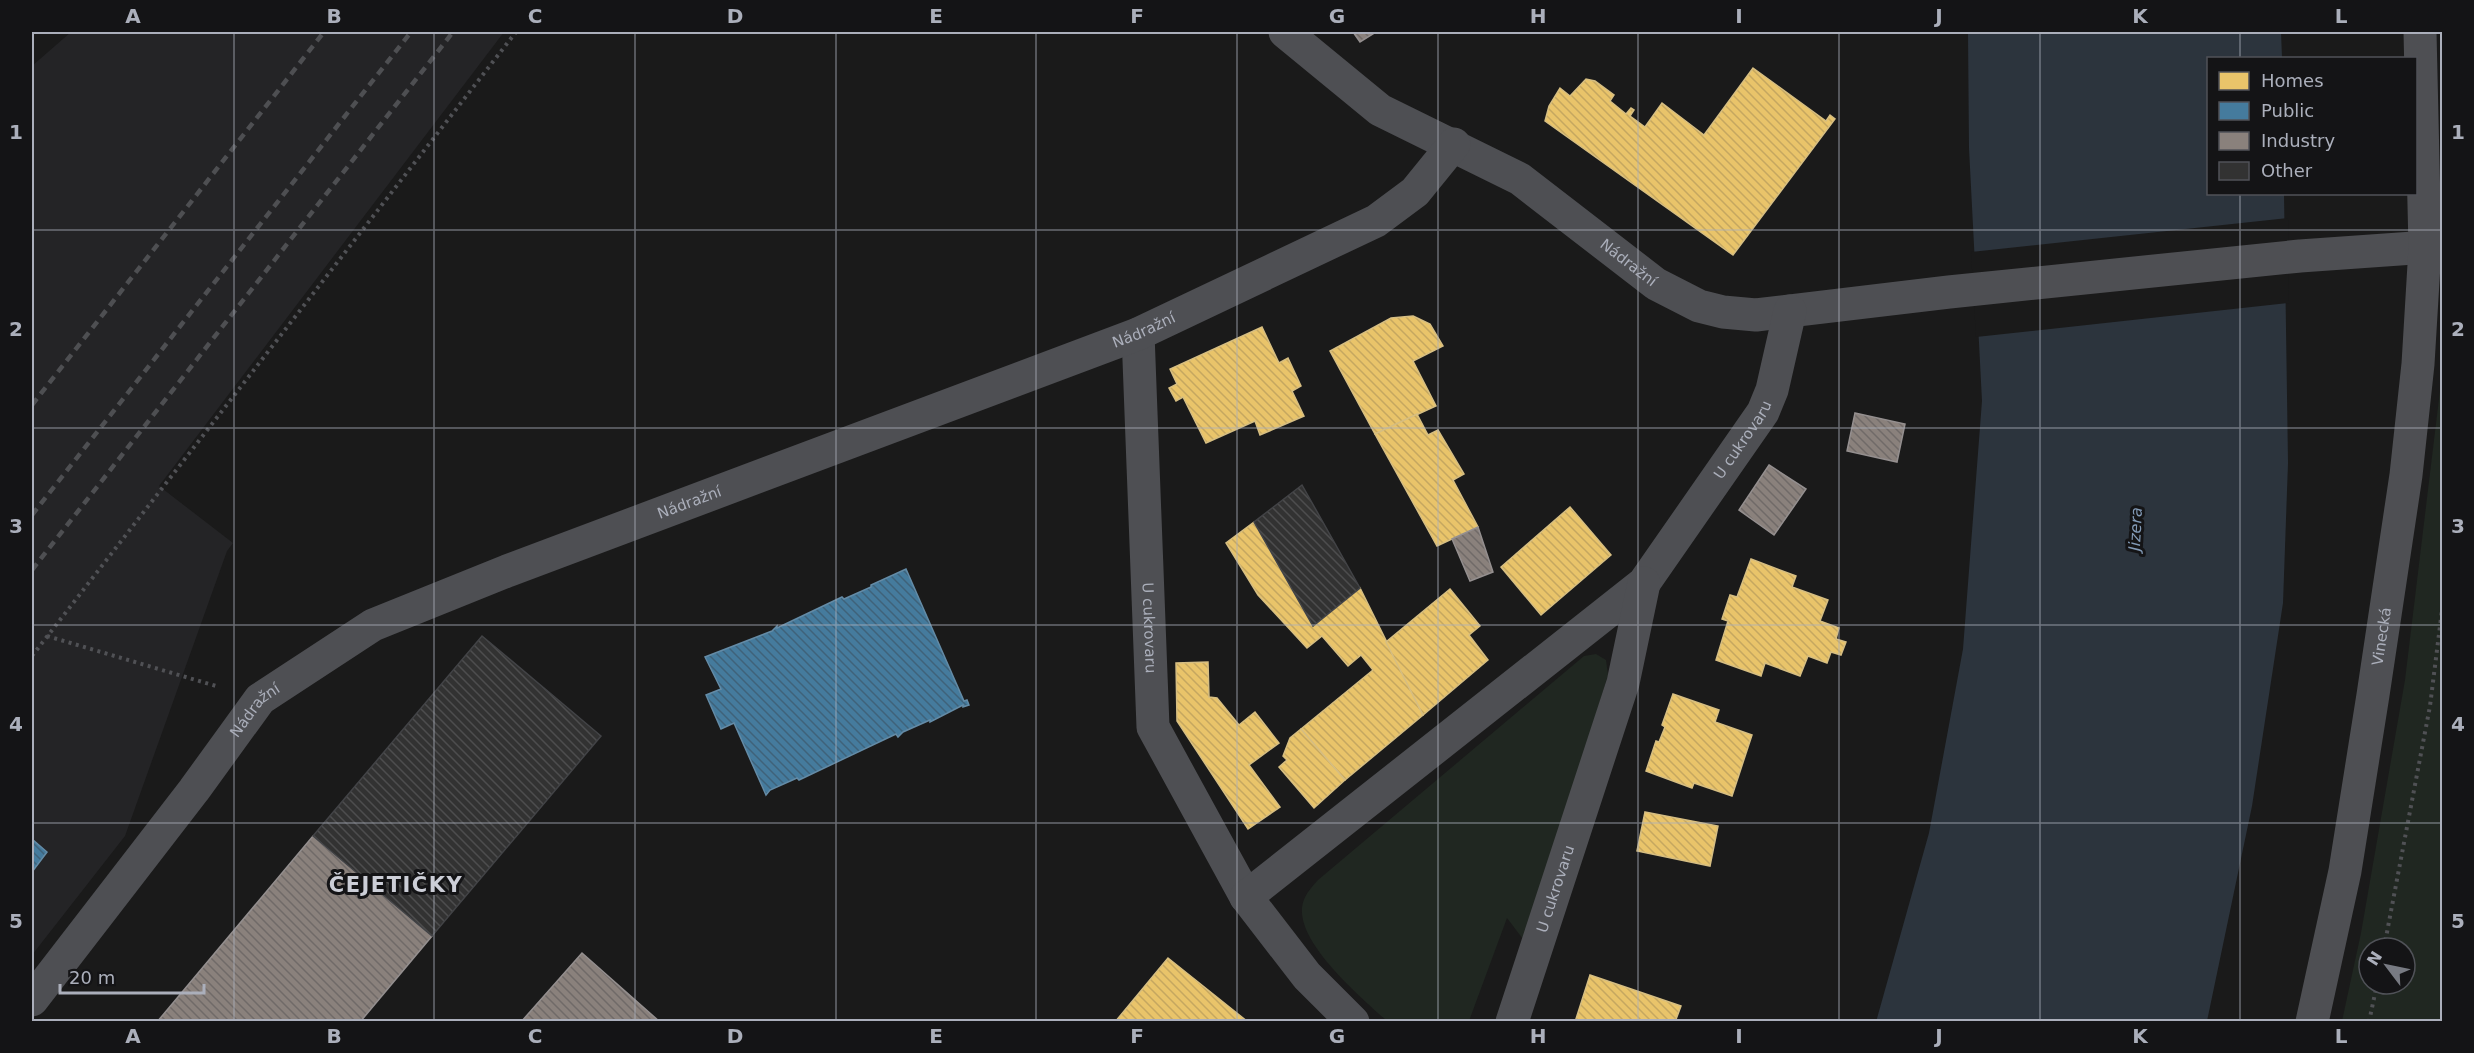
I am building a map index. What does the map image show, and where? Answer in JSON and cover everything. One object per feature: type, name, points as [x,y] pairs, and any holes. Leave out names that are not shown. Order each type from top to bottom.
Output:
[{"type":"street","name":"Nádražní","points":[[1285,32],[1380,110],[1415,129],[1454,144],[1520,179],[1656,284],[1677,296],[1723,312],[1756,315],[1949,292],[2300,256],[2434,247]]},
{"type":"street","points":[[2420,32],[2434,247]]},
{"type":"street","name":"Nádražní","points":[[32,1000],[194,790],[260,699],[373,625],[507,571],[1138,334],[1238,284],[1376,221],[1415,192],[1454,144]]},
{"type":"street","name":"Vinecká","points":[[2312,1022],[2345,871],[2389,591],[2434,247]]},
{"type":"street","name":"U cukrovaru","points":[[1246,897],[1644,583],[1763,412],[1772,390],[1790,311]]},
{"type":"street","name":"U cukrovaru","points":[[1138,334],[1153,727],[1246,897],[1307,976],[1353,1022]]},
{"type":"street","name":"U cukrovaru","points":[[1512,1022],[1623,684],[1644,583]]},
{"type":"path","points":[[32,656],[516,32]]},
{"type":"path","points":[[2386,936],[2430,706],[2442,610]]},
{"type":"path","points":[[47,636],[260,699]]},
{"type":"path","points":[[2369,1022],[2374,996]]},
{"type":"shaded area","points":[[71,32],[504,32],[159,486],[233,543],[227,551],[125,836],[32,955],[32,66]]},
{"type":"shaded area","points":[[2442,374],[2442,1021],[2342,1021],[2357,952],[2357,996],[2417,996],[2417,936],[2360,936],[2405,680]]},
{"type":"shaded area","points":[[1596,654],[1606,660],[1608,675],[1526,943],[1507,918],[1469,1021],[1387,1021],[1334,969],[1310,938],[1302,908],[1306,896],[1318,880],[1584,656]]},
{"type":"water","name":"Jizera","points":[[1968,32],[2281,32],[2282,57],[2207,57],[2207,195],[2284,195],[2288,463],[2283,603],[2252,806],[2207,1021],[1876,1022],[1929,833],[1963,649],[1982,401],[1969,148]]},
{"type":"pier","points":[[2288,218],[2289,303],[1976,337],[1971,252]]},
{"type":"building: Homes","points":[[1753,68],[1826,121],[1830,115],[1835,119],[1733,255],[1545,121],[1549,106],[1560,88],[1570,96],[1586,79],[1595,81],[1614,95],[1610,101],[1626,114],[1631,108],[1634,110],[1630,116],[1645,127],[1662,103],[1704,135]]},
{"type":"building: Homes","points":[[1413,316],[1430,324],[1443,346],[1413,361],[1436,406],[1375,434],[1330,351],[1391,318]]},
{"type":"building: Homes","points":[[1262,327],[1279,363],[1288,358],[1301,386],[1292,391],[1304,416],[1260,435],[1255,421],[1206,443],[1183,397],[1176,401],[1169,388],[1177,384],[1170,369]]},
{"type":"building: Homes","points":[[1417,414],[1428,435],[1438,430],[1464,474],[1453,480],[1478,527],[1437,546],[1375,434]]},
{"type":"building: Homes","points":[[1570,507],[1611,555],[1541,615],[1501,567]]},
{"type":"building: Homes","points":[[1254,522],[1313,626],[1360,588],[1423,715],[1345,780],[1301,729],[1373,670],[1361,655],[1348,666],[1322,636],[1307,648],[1258,595],[1226,543]]},
{"type":"building: Homes","points":[[1751,559],[1796,576],[1792,587],[1828,600],[1820,621],[1839,628],[1836,639],[1846,642],[1841,655],[1831,652],[1827,663],[1808,656],[1800,676],[1765,663],[1761,676],[1716,660],[1728,621],[1722,619],[1730,595],[1737,597]]},
{"type":"building: Homes","points":[[1450,589],[1480,626],[1469,635],[1488,660],[1423,715],[1386,642]]},
{"type":"building: Homes","points":[[1208,662],[1209,697],[1217,698],[1239,725],[1255,712],[1279,743],[1249,765],[1280,807],[1248,829],[1177,721],[1176,663]]},
{"type":"building: Homes","points":[[1673,694],[1719,710],[1715,722],[1752,735],[1732,796],[1694,783],[1692,788],[1646,771],[1656,741],[1659,742],[1665,727],[1662,725]]},
{"type":"building: Homes","points":[[1301,729],[1345,780],[1314,808],[1279,767],[1287,760],[1283,756],[1290,738]]},
{"type":"building: Homes","points":[[1645,812],[1718,826],[1710,866],[1637,851]]},
{"type":"building: Homes","points":[[1168,958],[1248,1022],[1115,1022]]},
{"type":"building: Homes","points":[[1590,975],[1681,1006],[1675,1022],[1575,1022]]},
{"type":"building: Public","points":[[906,569],[964,701],[967,700],[969,705],[963,707],[963,705],[930,722],[930,720],[903,732],[898,737],[896,734],[799,780],[797,778],[770,790],[766,795],[734,723],[721,729],[706,695],[721,689],[705,657],[772,631],[777,626],[777,628],[842,597],[844,599]]},
{"type":"building: Public","points":[[32,839],[47,852],[32,872]]},
{"type":"building: Industry","points":[[1353,32],[1376,32],[1360,42]]},
{"type":"building: Industry","points":[[1855,413],[1905,424],[1897,462],[1847,451]]},
{"type":"building: Industry","points":[[1769,465],[1806,489],[1774,535],[1739,510]]},
{"type":"building: Industry","points":[[1478,527],[1493,572],[1470,581],[1452,539]]},
{"type":"building: Industry","points":[[313,836],[432,936],[360,1022],[157,1022]]},
{"type":"building: Industry","points":[[582,953],[660,1022],[521,1022]]},
{"type":"building: Other","points":[[1302,485],[1360,588],[1313,626],[1254,522]]},
{"type":"building: Other","points":[[482,636],[601,736],[432,936],[313,836]]},
{"type":"railway","points":[[32,405],[324,32]]},
{"type":"railway","points":[[32,515],[411,32]]},
{"type":"railway","points":[[32,570],[453,32]]},
{"type":"district","name":"ČEJETIČKY","points":[[396,885]]}]
